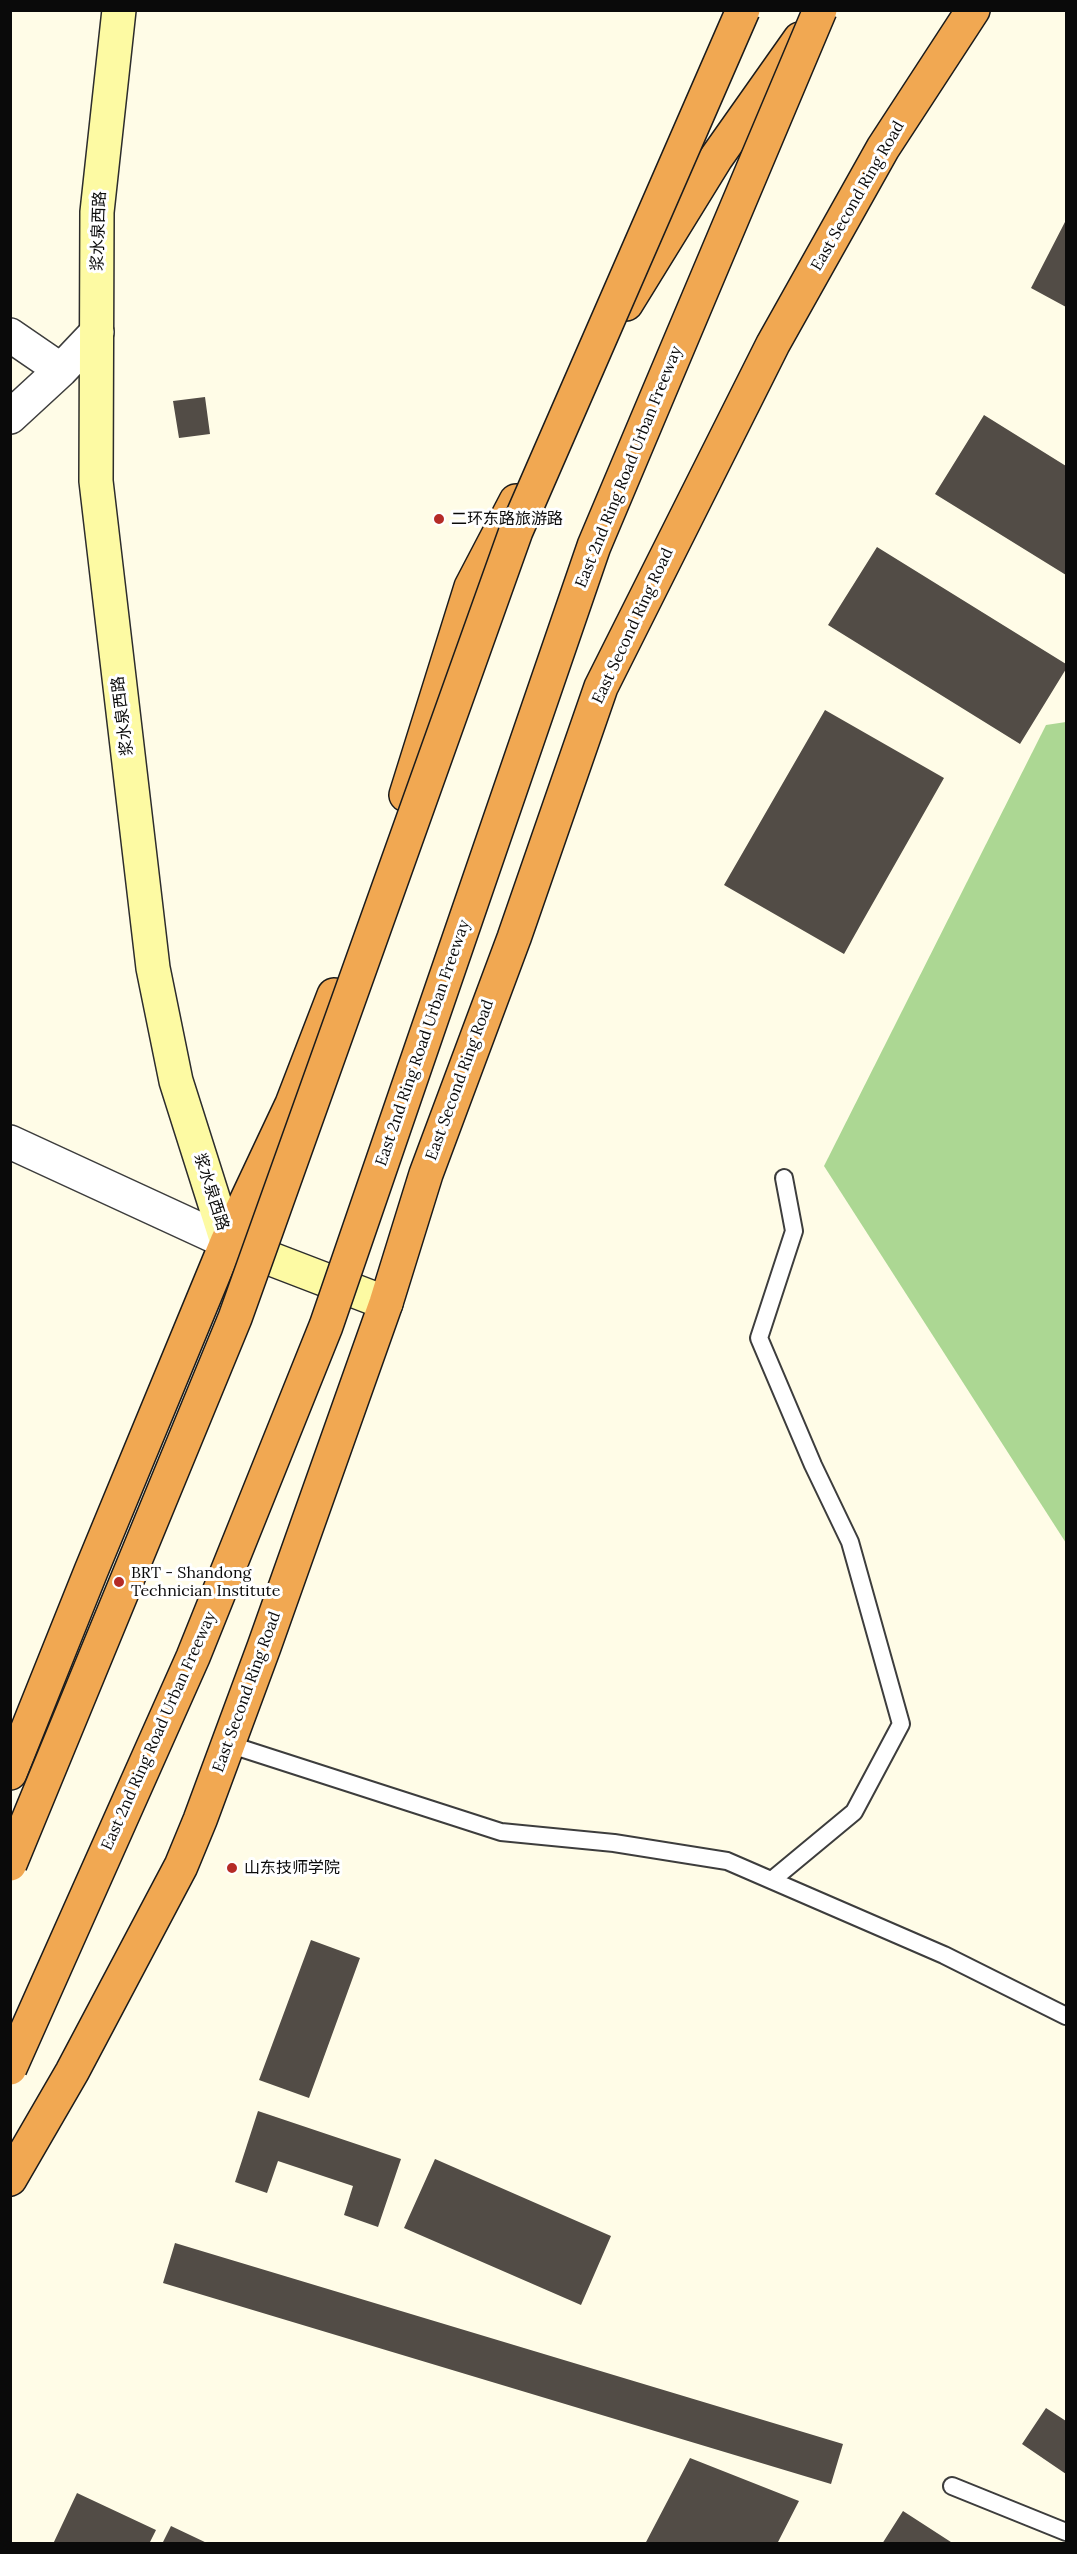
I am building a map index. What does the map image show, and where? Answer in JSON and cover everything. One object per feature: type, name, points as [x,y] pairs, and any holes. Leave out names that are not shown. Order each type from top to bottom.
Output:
[{"type":"highway","points":[[10,1864],[235,1318],[516,531],[743,10]]},
{"type":"highway","points":[[10,1773],[227,1242],[292,1104],[387,857],[471,587],[585,371],[716,158],[820,10]]},
{"type":"highway","name":"East 2nd Ring Road Urban Freeway","points":[[10,2068],[193,1657],[326,1326],[594,546],[820,10]]},
{"type":"highway","name":"East Second Ring Road","points":[[10,2179],[72,2072],[181,1866],[228,1744],[386,1303],[426,1174],[513,938],[601,687],[772,344],[883,148],[973,10]]},
{"type":"street","name":"浆水泉西路","points":[[119,10],[98,212],[96,481],[153,968],[176,1081],[227,1242],[386,1303]]},
{"type":"street","points":[[10,417],[61,370],[97,332]]},
{"type":"street","points":[[10,335],[61,370]]},
{"type":"street","points":[[10,1142],[227,1242]]},
{"type":"lane","points":[[772,1880],[854,1812],[901,1724],[850,1542],[813,1465],[759,1338],[794,1231],[784,1178]]},
{"type":"lane","points":[[228,1744],[501,1832],[614,1843],[727,1861],[944,1955],[1066,2016]]},
{"type":"lane","points":[[952,2486],[1066,2532]]},
{"type":"green space","points":[[1066,722],[1066,1543],[824,1166],[1046,725]]},
{"type":"building","points":[[1066,220],[1066,307],[1031,288]]},
{"type":"building","points":[[205,397],[210,434],[179,438],[173,401]]},
{"type":"building","points":[[984,415],[1066,466],[1066,575],[935,494]]},
{"type":"building","points":[[877,547],[1066,664],[1066,669],[1020,744],[828,625]]},
{"type":"building","points":[[825,710],[944,778],[844,954],[724,885]]},
{"type":"building","points":[[311,1940],[360,1958],[309,2098],[259,2080]]},
{"type":"building","points":[[258,2111],[401,2159],[378,2227],[344,2215],[353,2186],[278,2161],[267,2193],[235,2182]]},
{"type":"building","points":[[435,2159],[611,2236],[581,2305],[404,2228]]},
{"type":"building","points":[[175,2243],[843,2444],[831,2484],[163,2283]]},
{"type":"building","points":[[1046,2408],[1066,2421],[1066,2474],[1022,2444]]},
{"type":"building","points":[[690,2458],[799,2501],[777,2544],[645,2544]]},
{"type":"building","points":[[77,2493],[156,2530],[149,2544],[53,2544]]},
{"type":"building","points":[[903,2511],[954,2544],[882,2544]]},
{"type":"building","points":[[171,2526],[209,2544],[162,2544]]},
{"type":"place","name":"二环东路旅游路","points":[[439,519]]},
{"type":"place","name":"BRT - Shandong Technician Institute","points":[[119,1582]]},
{"type":"place","name":"山东技师学院","points":[[232,1868]]}]
